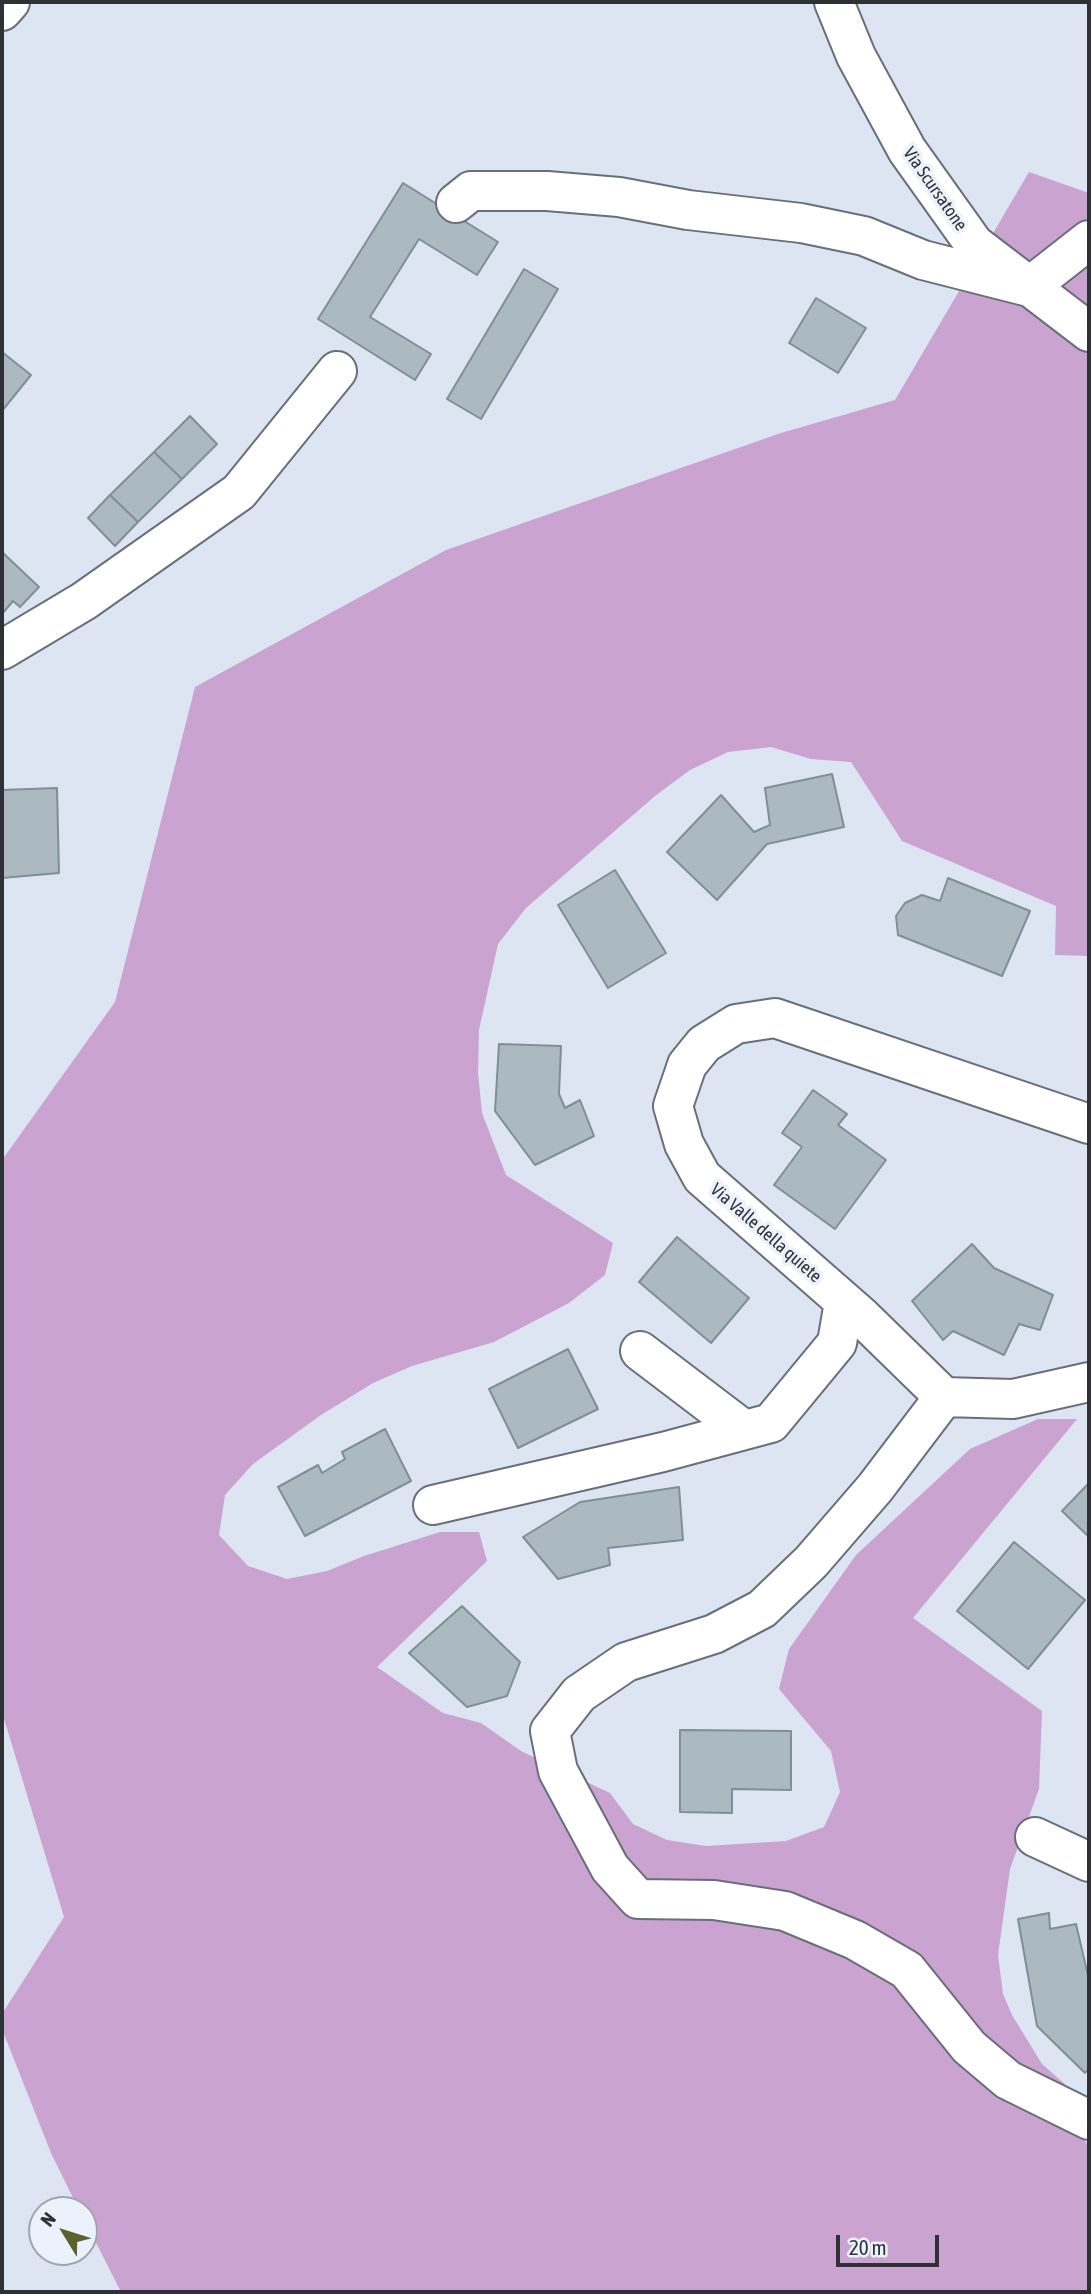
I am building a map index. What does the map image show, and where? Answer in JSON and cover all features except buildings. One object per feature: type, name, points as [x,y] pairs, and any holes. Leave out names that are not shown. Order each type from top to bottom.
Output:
[{"type":"street","points":[[2,11],[10,2]]},
{"type":"street","name":"Via Scursatone","points":[[834,2],[856,55],[907,150],[974,244],[1089,332]]},
{"type":"street","points":[[456,203],[471,191],[547,191],[619,197],[688,210],[801,223],[864,236],[923,260],[1029,287],[1089,240]]},
{"type":"street","points":[[2,650],[84,601],[239,492],[337,371]]},
{"type":"street","name":"Via Valle della quiete","points":[[944,1397],[844,1301],[702,1177],[684,1144],[673,1106],[687,1065],[704,1044],[736,1024],[775,1018],[1089,1124]]},
{"type":"street","points":[[433,1505],[663,1452],[771,1423],[836,1343],[844,1301]]},
{"type":"street","points":[[640,1351],[744,1430]]},
{"type":"street","points":[[1089,1382],[1013,1399],[944,1397],[876,1488],[811,1562],[762,1609],[714,1634],[626,1661],[579,1694],[550,1731],[558,1771],[610,1868],[638,1899],[714,1900],[785,1911],[855,1940],[907,1970],[969,2047],[1008,2080],[1089,2120]]},
{"type":"street","points":[[1035,1837],[1089,1862]]},
{"type":"shaded area","points":[[1029,172],[1089,193],[1089,956],[1055,955],[1056,906],[902,841],[851,762],[811,759],[771,747],[728,752],[690,770],[655,796],[526,908],[498,944],[479,1030],[478,1073],[482,1113],[506,1175],[613,1243],[605,1275],[569,1303],[494,1342],[412,1366],[373,1383],[321,1415],[253,1464],[225,1495],[219,1535],[248,1566],[287,1579],[327,1571],[364,1556],[440,1532],[479,1532],[487,1561],[377,1667],[443,1713],[481,1723],[521,1751],[610,1793],[633,1824],[667,1840],[706,1846],[786,1841],[824,1827],[840,1792],[831,1751],[779,1689],[789,1649],[856,1555],[970,1449],[1038,1419],[1077,1419],[913,1618],[1042,1711],[1039,1789],[1010,1869],[998,1955],[1003,1994],[1012,2015],[1042,2064],[1067,2086],[1078,2131],[1089,2147],[1089,2292],[121,2292],[98,2247],[98,2196],[72,2196],[51,2153],[2,2029],[2,2014],[64,1917],[2,1712],[2,1160],[115,1002],[195,687],[446,550],[781,433],[895,400]]}]
